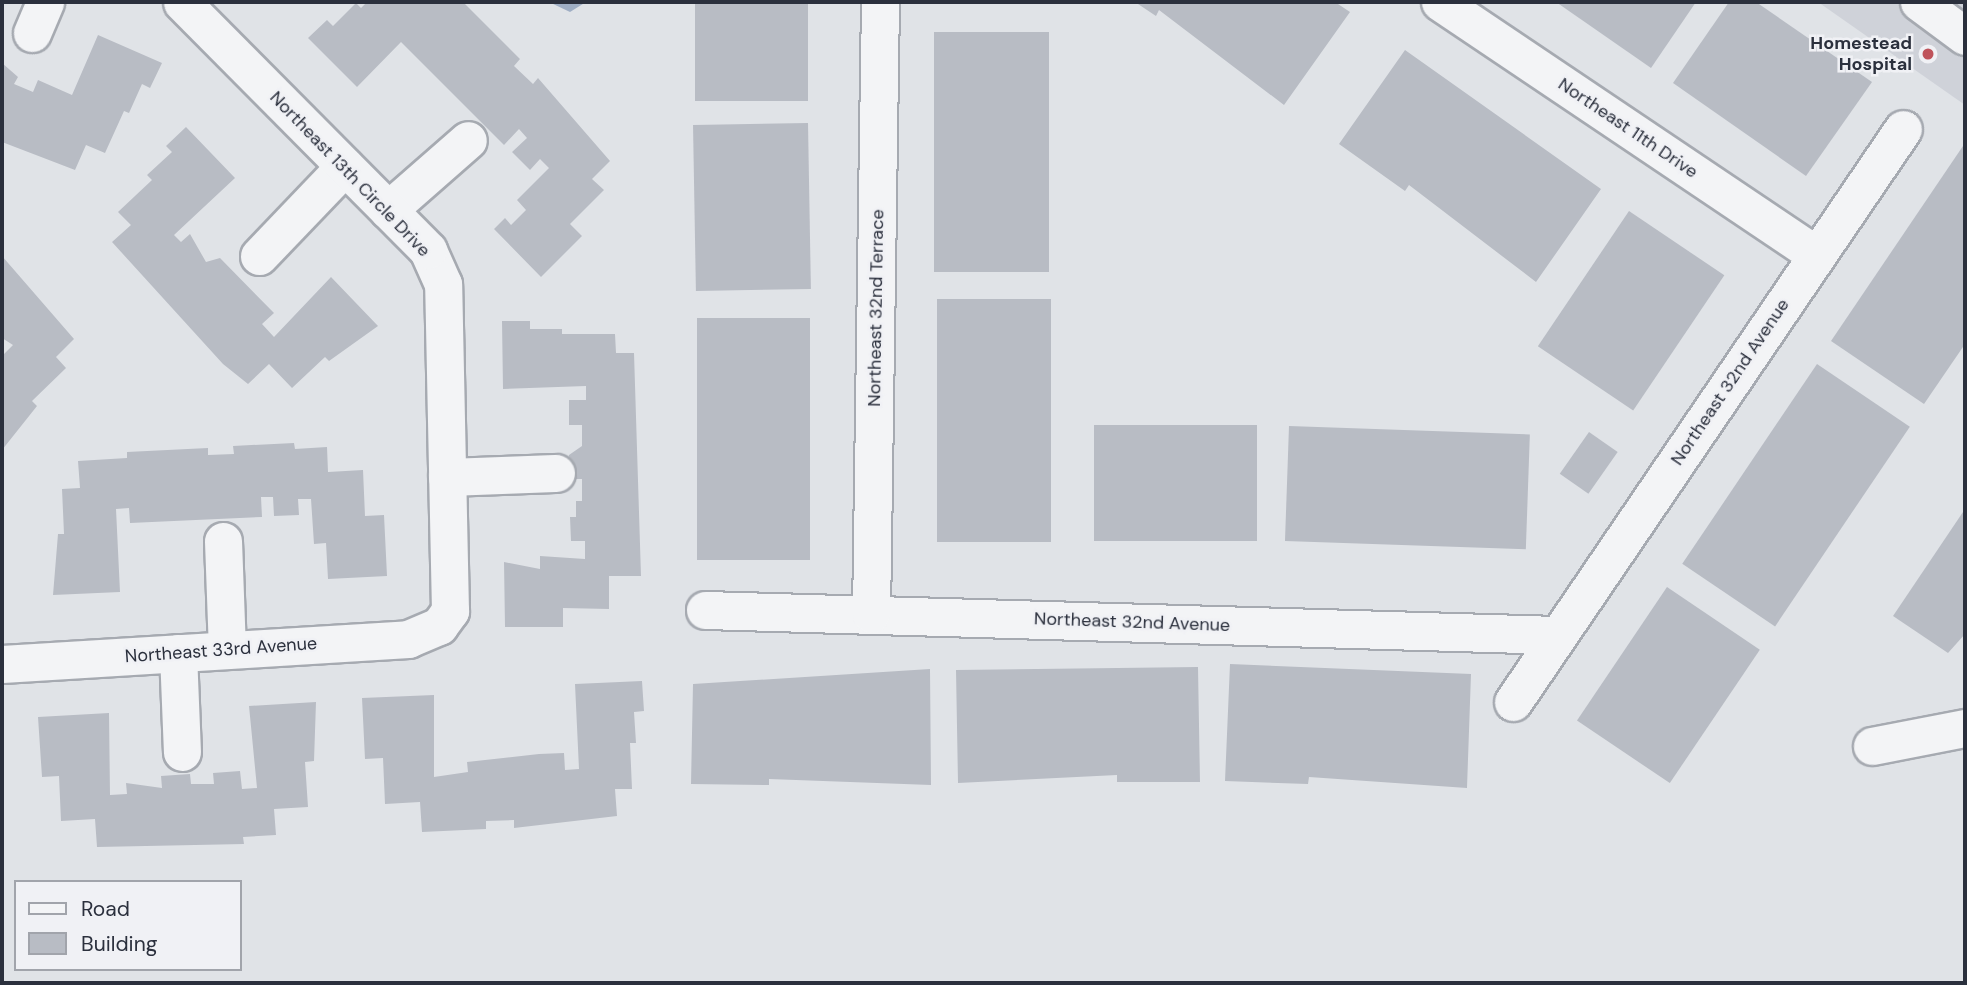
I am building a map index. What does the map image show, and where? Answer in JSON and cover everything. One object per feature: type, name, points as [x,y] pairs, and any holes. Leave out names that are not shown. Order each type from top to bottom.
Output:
[{"type":"street","name":"Northeast 13th Circle Drive","points":[[182,2],[428,250],[443,284],[450,611],[439,626]]},
{"type":"street","name":"Northeast 32nd Terrace","points":[[871,614],[880,2]]},
{"type":"street","name":"Northeast 11th Drive","points":[[1440,2],[1817,255]]},
{"type":"street","points":[[1919,2],[1961,24]]},
{"type":"street","name":"Northeast 32nd Avenue","points":[[1513,702],[1903,129]]},
{"type":"street","points":[[388,210],[468,140]]},
{"type":"street","points":[[259,257],[345,166]]},
{"type":"street","points":[[447,477],[556,473]]},
{"type":"street","points":[[223,541],[227,650]]},
{"type":"street","name":"Northeast 32nd Avenue","points":[[705,610],[1558,635]]},
{"type":"street","name":"Northeast 33rd Avenue","points":[[2,664],[408,639],[439,626]]},
{"type":"street","points":[[178,653],[182,752]]},
{"type":"street","points":[[1872,746],[1965,728]]},
{"type":"shaded area","name":"Homestead Hospital","points":[[1818,2],[1965,2],[1965,105]]},
{"type":"water","points":[[549,2],[586,2],[570,12]]},
{"type":"building","points":[[367,2],[463,2],[520,59],[514,66],[533,84],[538,78],[610,161],[592,179],[604,190],[570,224],[582,236],[541,277],[494,229],[505,218],[511,225],[526,210],[517,200],[549,168],[540,159],[530,170],[512,152],[527,138],[519,129],[504,145],[401,42],[357,87],[308,38],[327,20],[333,26],[356,3],[361,8]]},
{"type":"building","points":[[695,2],[808,2],[808,101],[695,101]]},
{"type":"building","points":[[1135,2],[1335,2],[1350,12],[1284,105],[1159,10],[1156,16]]},
{"type":"building","points":[[1556,2],[1696,2],[1651,68]]},
{"type":"building","points":[[1729,2],[1756,2],[1872,82],[1806,176],[1673,83]]},
{"type":"building","points":[[934,32],[1049,32],[1049,272],[934,272]]},
{"type":"building","points":[[98,35],[162,63],[150,88],[142,84],[129,113],[124,111],[105,153],[86,145],[75,170],[2,142],[2,63],[18,77],[14,84],[33,92],[38,80],[72,95]]},
{"type":"building","points":[[1405,50],[1601,189],[1536,282],[1409,185],[1405,191],[1339,144]]},
{"type":"building","points":[[808,123],[811,289],[696,291],[693,125]]},
{"type":"building","points":[[186,127],[235,178],[174,235],[181,242],[190,234],[206,262],[220,258],[274,313],[262,324],[274,337],[331,277],[378,326],[329,361],[325,357],[292,388],[269,364],[248,384],[223,364],[112,242],[131,225],[118,212],[152,180],[147,175],[172,152],[166,146]]},
{"type":"building","points":[[1965,143],[1965,344],[1924,404],[1831,341]]},
{"type":"building","points":[[1629,211],[1724,275],[1633,410],[1538,346]]},
{"type":"building","points":[[2,256],[74,339],[56,357],[66,368],[32,401],[37,406],[2,450],[2,356],[13,345],[2,338]]},
{"type":"building","points":[[937,299],[1051,299],[1051,542],[937,542]]},
{"type":"building","points":[[697,318],[810,318],[810,560],[697,560]]},
{"type":"building","points":[[502,321],[530,321],[530,329],[562,329],[562,334],[615,334],[616,353],[634,353],[641,576],[609,576],[609,609],[563,608],[563,627],[505,627],[504,562],[540,569],[540,556],[585,559],[585,541],[571,541],[570,517],[576,517],[576,501],[582,501],[582,479],[570,479],[569,455],[582,446],[582,425],[569,425],[569,400],[586,400],[586,386],[503,389]]},
{"type":"building","points":[[1817,364],[1910,427],[1775,626],[1682,564]]},
{"type":"building","points":[[1094,425],[1257,425],[1257,541],[1094,541]]},
{"type":"building","points":[[1289,426],[1530,434],[1526,549],[1285,541]]},
{"type":"building","points":[[1589,432],[1618,452],[1588,494],[1560,474]]},
{"type":"building","points":[[294,443],[295,449],[327,447],[328,472],[363,470],[365,516],[384,515],[387,576],[328,579],[326,543],[314,544],[311,499],[298,499],[299,515],[274,516],[273,497],[261,497],[262,517],[130,523],[129,508],[116,509],[120,592],[53,595],[58,534],[64,534],[62,489],[80,488],[78,461],[127,458],[127,452],[208,448],[208,455],[234,454],[233,446]]},
{"type":"building","points":[[1965,509],[1965,634],[1948,653],[1893,616]]},
{"type":"building","points":[[1667,587],[1760,650],[1670,783],[1577,720]]},
{"type":"building","points":[[1230,664],[1471,674],[1467,788],[1309,777],[1308,784],[1225,781]]},
{"type":"building","points":[[1198,667],[1200,782],[1117,782],[1117,775],[958,783],[956,670]]},
{"type":"building","points":[[930,669],[931,785],[769,779],[769,785],[691,784],[693,684]]},
{"type":"building","points":[[642,681],[644,711],[634,712],[636,743],[630,743],[632,789],[615,789],[617,816],[514,828],[514,820],[486,821],[486,829],[422,832],[420,802],[385,804],[383,758],[365,759],[362,698],[434,695],[434,777],[468,772],[467,762],[539,754],[564,753],[565,770],[579,769],[575,684]]},
{"type":"building","points":[[316,702],[314,761],[305,762],[308,807],[274,809],[276,835],[243,837],[244,844],[97,847],[95,819],[61,821],[59,776],[42,777],[38,717],[109,713],[110,795],[127,794],[126,783],[162,788],[161,776],[190,774],[191,784],[214,784],[213,773],[240,771],[242,789],[257,788],[249,706]]},
{"type":"place","name":"Homestead Hospital","points":[[1928,54]]}]
